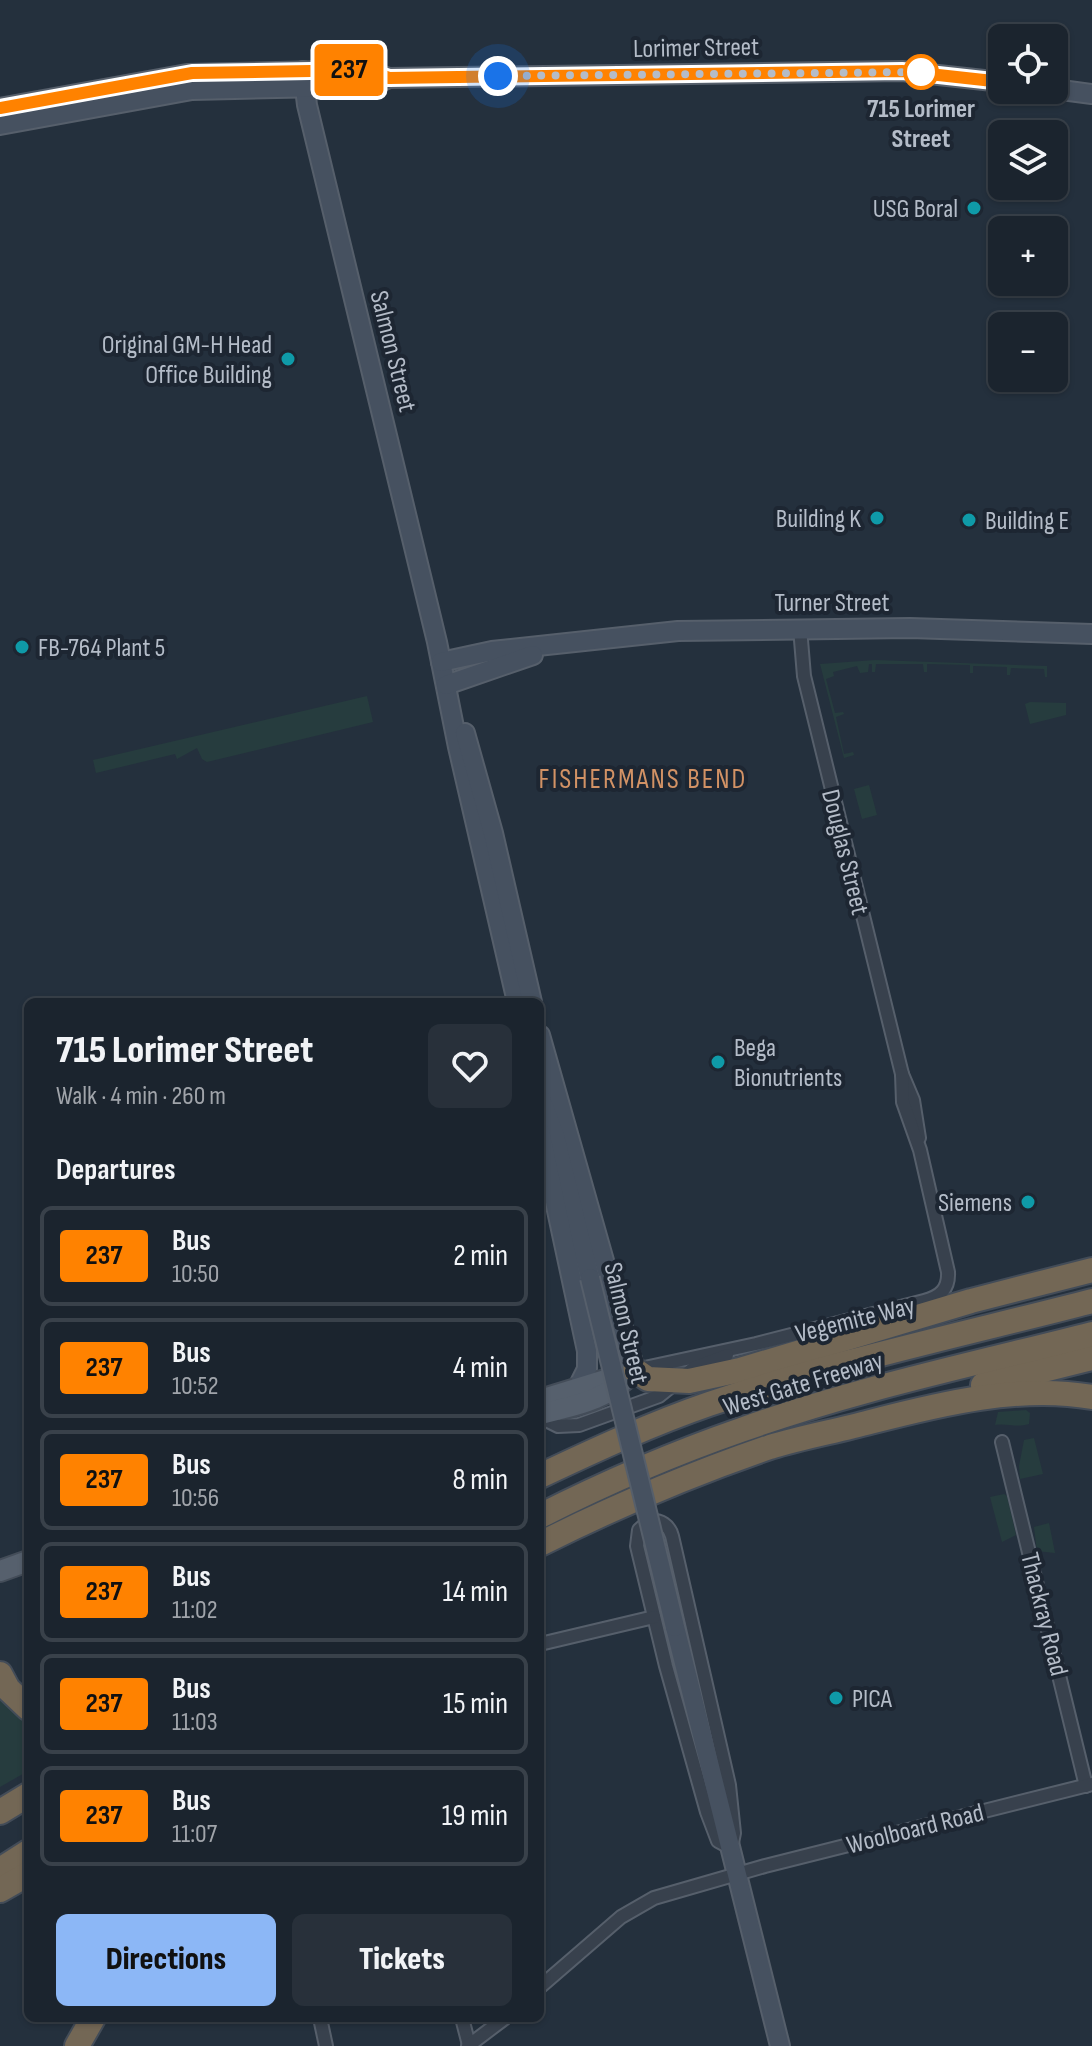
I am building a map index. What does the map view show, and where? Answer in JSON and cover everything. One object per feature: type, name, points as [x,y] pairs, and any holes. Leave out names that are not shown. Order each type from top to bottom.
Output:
[{"type":"highway","points":[[635,1370],[648,1379],[679,1382],[740,1370],[971,1301],[1092,1270]]},
{"type":"highway","points":[[707,1405],[779,1371],[989,1304],[1092,1277]]},
{"type":"highway","name":"West Gate Freeway","points":[[544,1474],[707,1405],[872,1356],[1092,1301]]},
{"type":"highway","name":"West Gate Freeway","points":[[544,1514],[656,1462],[743,1429],[917,1378],[1092,1334]]},
{"type":"highway","points":[[544,1542],[667,1485],[773,1446],[850,1421],[1092,1358]]},
{"type":"highway","points":[[773,1446],[902,1414],[991,1398],[1047,1393],[1092,1397]]},
{"type":"highway","points":[[544,1468],[596,1450]]},
{"type":"highway","points":[[0,1674],[8,1689],[24,1704]]},
{"type":"highway","points":[[0,1812],[24,1797]]},
{"type":"highway","points":[[0,1870],[24,1855]]},
{"type":"highway","points":[[0,1890],[24,1876]]},
{"type":"main road","points":[[544,1399],[635,1370]]},
{"type":"main road","points":[[544,1415],[603,1396],[621,1385],[635,1370]]},
{"type":"main road","points":[[0,1557],[24,1550]]},
{"type":"main road","points":[[0,1571],[24,1562]]},
{"type":"street","name":"Lorimer Street","points":[[0,108],[187,74],[370,86],[389,78],[902,71],[988,80]]},
{"type":"street","name":"Lorimer Street","points":[[0,125],[190,90],[304,80]]},
{"type":"street","name":"Salmon Street","points":[[304,80],[437,642],[531,998]]},
{"type":"street","points":[[1068,91],[1092,94]]},
{"type":"street","name":"Douglas Street","points":[[800,628],[804,676],[902,1074],[913,1100],[920,1150],[948,1272],[947,1284]]},
{"type":"street","name":"Turner Street","points":[[442,661],[492,651],[659,632],[910,628],[1092,634]]},
{"type":"street","name":"Turner Street","points":[[448,685],[574,643]]},
{"type":"street","name":"Salmon Street","points":[[492,857],[516,998]]},
{"type":"street","name":"Salmon Street","points":[[544,1051],[635,1370]]},
{"type":"street","name":"Salmon Street","points":[[551,1078],[547,1134],[585,1339],[587,1369],[577,1389]]},
{"type":"street","name":"Salmon Street","points":[[547,1134],[590,1278],[780,2046]]},
{"type":"street","name":"Vegemite Way","points":[[635,1370],[756,1344],[931,1299],[940,1294],[947,1284]]},
{"type":"street","points":[[585,1339],[610,1340],[623,1326]]},
{"type":"street","name":"Vegemite Way","points":[[544,1418],[558,1426],[569,1427],[623,1409],[659,1396],[700,1365],[756,1344]]},
{"type":"street","name":"Thackray Road","points":[[1002,1442],[1089,1785]]},
{"type":"street","name":"Salmon Street","points":[[654,1521],[666,1525],[671,1532],[692,1621],[729,1785],[734,1833],[731,1848],[718,1841],[707,1812],[654,1617],[636,1540],[642,1526],[654,1521]]},
{"type":"street","points":[[544,1643],[654,1617]]},
{"type":"street","name":"Woolboard Road","points":[[544,1984],[610,1926],[643,1903],[668,1893],[1089,1785]]},
{"type":"street","points":[[321,2022],[326,2046]]},
{"type":"street","points":[[463,2022],[469,2046],[500,2022]]},
{"type":"green space","points":[[875,660],[1047,666],[1047,677],[1044,669],[1011,668],[1010,675],[1007,675],[1007,667],[973,666],[973,673],[970,673],[970,665],[927,664],[927,672],[924,672],[923,664],[876,664],[875,672],[872,672],[872,664],[869,664],[868,672],[860,673],[857,666],[833,672],[834,676],[826,679],[835,713],[844,714],[836,717],[844,754],[853,752],[854,755],[844,758],[820,664]]},
{"type":"green space","points":[[367,696],[373,722],[207,762],[197,748],[177,759],[175,754],[96,773],[93,760]]},
{"type":"green space","points":[[1066,703],[1066,715],[1030,724],[1025,704]]},
{"type":"green space","points":[[869,785],[877,815],[862,819],[854,789]]},
{"type":"green space","points":[[1026,1410],[1030,1413],[1029,1424],[995,1425],[998,1412]]},
{"type":"green space","points":[[1034,1438],[1043,1474],[1020,1479],[1024,1440]]},
{"type":"green space","points":[[1004,1494],[1016,1535],[1002,1542],[990,1497]]},
{"type":"green space","points":[[1049,1523],[1055,1553],[1037,1551],[1034,1527]]},
{"type":"green space","points":[[0,1694],[24,1716],[24,1773],[0,1787]]},
{"type":"bus line","name":"237","points":[[0,108],[196,73],[367,70],[389,78],[902,71],[988,80]]},
{"type":"place","name":"715 Lorimer Street","points":[[921,72]]},
{"type":"place","name":"USG Boral","points":[[974,208]]},
{"type":"place","name":"Original GM-H Head Office Building","points":[[288,359]]},
{"type":"place","name":"Building K","points":[[877,518]]},
{"type":"place","name":"Building E","points":[[969,520]]},
{"type":"place","name":"FB-764 Plant 5","points":[[22,647]]},
{"type":"place","name":"Bega Bionutrients","points":[[718,1062]]},
{"type":"place","name":"Siemens","points":[[1028,1202]]},
{"type":"place","name":"PICA","points":[[836,1698]]},
{"type":"district","name":"FISHERMANS BEND","points":[[643,778]]},
{"type":"route","points":[[498,76],[925,72],[921,72]]}]
